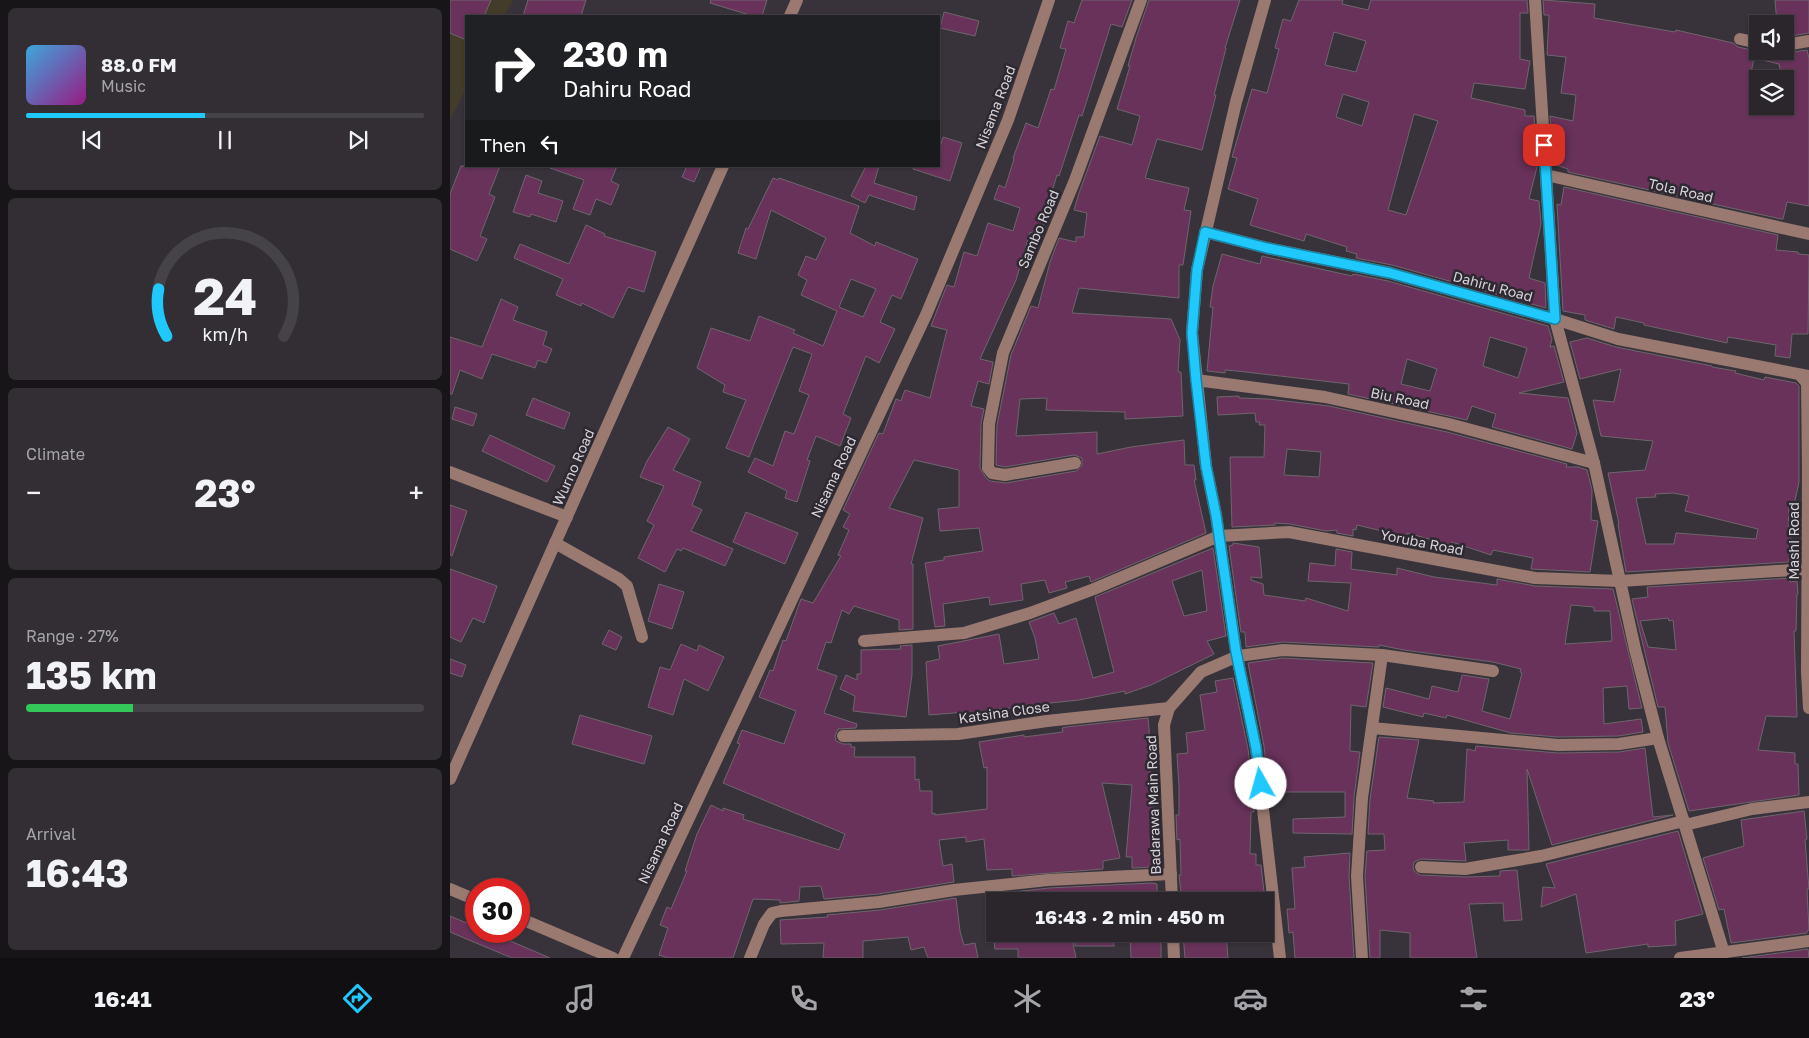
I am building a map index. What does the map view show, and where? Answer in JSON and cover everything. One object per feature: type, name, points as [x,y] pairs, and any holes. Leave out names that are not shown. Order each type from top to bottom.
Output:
[{"type":"street","points":[[790,15],[797,0]]},
{"type":"street","name":"Nisama Road","points":[[623,958],[926,315],[1008,120],[1049,0]]},
{"type":"street","name":"Sambo Road","points":[[1075,463],[1004,475],[992,473],[988,468],[989,424],[1003,353],[1075,180],[1141,0]]},
{"type":"street","points":[[1265,0],[1236,102],[1205,232],[1197,270],[1192,333],[1206,466],[1220,536],[1238,656],[1256,748],[1280,958]]},
{"type":"street","points":[[1535,0],[1555,319],[1594,463],[1635,649],[1658,738],[1724,953]]},
{"type":"street","points":[[1740,39],[1749,41]]},
{"type":"street","points":[[1794,44],[1809,41]]},
{"type":"street","name":"Wurno Road","points":[[450,779],[719,169]]},
{"type":"street","name":"Tola Road","points":[[1546,175],[1809,234]]},
{"type":"street","name":"Dahiru Road","points":[[1205,232],[1267,248],[1390,273],[1618,338],[1805,376]]},
{"type":"street","name":"Mashi Road","points":[[1805,376],[1807,383],[1808,569],[1806,670],[1809,708]]},
{"type":"street","name":"Biu Road","points":[[1196,380],[1325,397],[1449,424],[1594,463]]},
{"type":"street","points":[[450,472],[567,517]]},
{"type":"street","name":"Yoruba Road","points":[[864,640],[964,633],[1030,613],[1067,599],[1220,536],[1289,532],[1535,578],[1620,581],[1808,569]]},
{"type":"street","points":[[555,544],[619,579],[628,586],[642,637]]},
{"type":"street","points":[[1169,708],[1201,672],[1238,656],[1283,650],[1382,656],[1493,671]]},
{"type":"street","points":[[1362,958],[1357,876],[1362,798],[1382,656]]},
{"type":"street","name":"Katsina Close","points":[[843,736],[958,734],[1047,721],[1169,708]]},
{"type":"street","name":"Badarawa Main Road","points":[[1169,708],[1164,725],[1172,892]]},
{"type":"street","points":[[1372,728],[1558,745],[1619,744],[1658,738]]},
{"type":"street","points":[[1421,867],[1465,869],[1541,856],[1752,809],[1809,802]]},
{"type":"street","points":[[750,958],[764,924],[772,913],[781,911],[879,902],[954,890],[1048,880],[1171,874]]},
{"type":"street","points":[[450,889],[465,895]]},
{"type":"street","points":[[530,923],[614,958]]},
{"type":"street","points":[[1680,958],[1809,941]]},
{"type":"street","points":[[1173,942],[1174,958]]},
{"type":"shaded area","points":[[450,0],[513,0],[505,15],[465,15],[465,91],[450,120]]},
{"type":"building","points":[[450,0],[491,0],[484,15],[465,15],[465,40],[450,33]]},
{"type":"building","points":[[528,0],[586,0],[581,15],[523,15]]},
{"type":"building","points":[[711,0],[767,0],[762,15],[750,15],[710,3]]},
{"type":"building","points":[[1082,0],[1132,0],[1122,27],[1111,24],[1082,116],[1079,115],[1059,176],[1057,175],[1040,235],[1030,232],[1016,280],[980,359],[993,362],[989,384],[978,381],[971,406],[984,409],[981,424],[980,468],[990,481],[1006,483],[1076,471],[1082,466],[1082,458],[1074,455],[1005,467],[996,465],[997,425],[1011,355],[1031,306],[1038,308],[1050,262],[1059,238],[1076,242],[1076,237],[1084,237],[1087,213],[1074,210],[1100,136],[1132,145],[1140,116],[1117,109],[1136,38],[1149,0],[1240,0],[1225,48],[1214,95],[1216,95],[1202,150],[1157,139],[1145,178],[1189,188],[1184,210],[1191,211],[1183,265],[1179,265],[1179,298],[1079,288],[1072,313],[1171,319],[1180,340],[1178,372],[1181,372],[1183,416],[1125,419],[1125,412],[1046,410],[1047,398],[1020,399],[1016,436],[1097,432],[1097,454],[1131,447],[1184,440],[1185,465],[1194,465],[1196,480],[1194,480],[1206,533],[1091,582],[1089,576],[1065,582],[1067,588],[1049,593],[1045,580],[1021,584],[1023,600],[990,605],[989,597],[943,604],[945,626],[935,627],[925,563],[944,560],[944,557],[983,551],[979,528],[940,531],[938,509],[959,507],[959,470],[914,460],[889,508],[923,518],[911,564],[913,564],[913,629],[899,630],[899,620],[854,606],[849,614],[842,610],[831,643],[826,642],[817,669],[837,676],[824,713],[857,724],[856,728],[838,729],[835,736],[836,741],[843,744],[851,744],[851,747],[855,747],[854,757],[915,757],[915,780],[919,779],[920,791],[932,791],[932,814],[935,813],[935,815],[987,809],[987,767],[984,768],[979,742],[1024,735],[1024,737],[1063,732],[1062,728],[1066,727],[1148,718],[1151,752],[1148,752],[1152,788],[1149,789],[1157,819],[1155,819],[1156,841],[1154,841],[1153,867],[1132,868],[1132,857],[1126,857],[1132,785],[1102,783],[1120,858],[1103,861],[1103,869],[1012,876],[1012,869],[987,870],[984,839],[966,842],[966,837],[939,840],[943,866],[952,864],[954,882],[878,894],[824,899],[821,886],[800,887],[799,901],[780,903],[780,900],[753,899],[733,958],[668,958],[659,955],[668,928],[660,925],[667,907],[671,909],[687,871],[685,871],[697,834],[711,805],[723,811],[723,808],[744,815],[743,819],[839,850],[845,834],[723,783],[740,744],[737,743],[742,730],[784,744],[796,711],[759,697],[770,670],[773,671],[783,640],[786,641],[801,599],[813,603],[841,556],[838,555],[849,530],[843,527],[850,514],[843,510],[879,433],[883,434],[896,399],[901,401],[905,390],[930,398],[947,330],[931,326],[947,285],[954,287],[964,252],[977,256],[988,223],[1013,231],[1020,208],[994,199],[999,185],[1005,188],[1013,158],[1026,123],[1038,128],[1051,89],[1054,90],[1066,49],[1060,48],[1068,21],[1074,23]]},
{"type":"building","points":[[1299,0],[1343,0],[1342,4],[1368,10],[1371,0],[1527,0],[1528,13],[1520,13],[1520,59],[1530,61],[1525,89],[1474,83],[1471,98],[1525,110],[1525,116],[1534,116],[1537,167],[1529,199],[1539,201],[1541,224],[1529,278],[1545,283],[1546,308],[1392,265],[1356,258],[1357,254],[1346,251],[1347,247],[1306,234],[1304,241],[1250,225],[1258,199],[1228,189],[1237,158],[1232,157],[1252,89],[1267,93],[1279,49],[1275,48],[1283,19],[1291,21]],"holes":[[[1334,32],[1366,41],[1356,72],[1325,65]],[[1343,94],[1369,102],[1362,126],[1336,117]],[[1414,114],[1438,121],[1406,215],[1388,210]]]},
{"type":"building","points":[[1543,0],[1595,4],[1594,18],[1675,32],[1676,30],[1733,43],[1738,47],[1749,49],[1749,60],[1754,60],[1752,70],[1749,70],[1749,115],[1794,115],[1794,70],[1780,70],[1779,64],[1762,60],[1794,60],[1794,52],[1807,50],[1809,58],[1809,206],[1787,202],[1783,219],[1781,219],[1568,172],[1568,169],[1553,164],[1550,116],[1573,121],[1576,95],[1561,93],[1566,57],[1547,55],[1549,15],[1544,15]]},
{"type":"building","points":[[1775,0],[1809,0],[1809,33],[1794,36],[1794,15],[1776,15]]},
{"type":"building","points":[[944,12],[979,21],[975,36],[940,28]]},
{"type":"building","points":[[943,137],[962,143],[950,181],[913,169],[914,167],[940,167],[940,148]]},
{"type":"building","points":[[461,166],[500,167],[489,194],[495,197],[480,236],[487,239],[477,261],[450,249],[450,194]]},
{"type":"building","points":[[617,167],[611,181],[619,185],[611,205],[596,199],[590,215],[573,209],[584,180],[550,168]]},
{"type":"building","points":[[687,167],[701,167],[694,182],[682,177]]},
{"type":"building","points":[[866,167],[879,167],[874,183],[917,197],[914,210],[869,195],[865,203],[851,196]]},
{"type":"building","points":[[526,175],[542,181],[538,193],[563,201],[556,222],[531,214],[530,217],[513,212]]},
{"type":"building","points":[[773,178],[778,180],[779,178],[859,206],[850,233],[875,246],[876,242],[918,259],[901,299],[892,295],[880,322],[895,329],[879,363],[866,356],[843,414],[851,418],[840,446],[816,436],[807,460],[810,461],[797,502],[785,498],[787,491],[748,472],[755,458],[773,466],[785,431],[794,434],[809,395],[799,391],[812,354],[793,347],[749,457],[726,448],[746,400],[723,392],[725,385],[697,368],[711,328],[750,341],[759,316],[795,330],[793,333],[823,346],[837,311],[801,295],[807,280],[798,275],[806,256],[816,260],[826,238],[771,210],[756,259],[738,253],[746,228],[748,229]],"holes":[[[851,279],[876,289],[863,317],[839,307]]]},
{"type":"building","points":[[1564,187],[1778,235],[1776,250],[1809,255],[1808,334],[1792,334],[1790,358],[1775,356],[1776,345],[1728,337],[1727,343],[1616,317],[1614,329],[1585,320],[1585,315],[1563,311],[1557,204],[1561,205]]},
{"type":"building","points":[[586,225],[605,234],[604,236],[656,252],[644,292],[628,287],[613,318],[582,303],[581,306],[556,295],[563,279],[514,258],[520,244],[569,264]]},
{"type":"building","points":[[1222,254],[1260,264],[1262,256],[1352,276],[1353,274],[1388,281],[1548,326],[1552,339],[1550,347],[1554,346],[1564,382],[1519,393],[1568,398],[1577,433],[1572,449],[1492,427],[1496,414],[1472,406],[1467,420],[1348,394],[1349,384],[1237,371],[1225,370],[1225,373],[1207,371],[1213,307],[1210,307],[1213,286]],"holes":[[[1490,337],[1527,348],[1518,378],[1483,366]],[[1407,359],[1437,369],[1430,391],[1401,384]]]},
{"type":"building","points":[[501,299],[518,307],[513,320],[547,332],[543,345],[552,349],[546,363],[538,360],[535,368],[492,354],[482,379],[460,370],[452,394],[450,394],[450,337],[482,347]]},
{"type":"building","points":[[1587,338],[1616,347],[1736,371],[1735,373],[1764,380],[1765,377],[1796,383],[1799,386],[1799,482],[1794,505],[1789,504],[1788,536],[1791,536],[1789,562],[1626,572],[1619,524],[1608,473],[1645,470],[1653,441],[1601,436],[1593,400],[1614,402],[1621,369],[1580,379],[1570,342]],"holes":[[[1673,493],[1689,496],[1685,511],[1758,529],[1756,539],[1676,533],[1674,544],[1646,544],[1636,498],[1656,497],[1655,494]]]},
{"type":"building","points":[[1239,396],[1239,398],[1268,399],[1329,406],[1447,432],[1567,464],[1566,467],[1578,467],[1587,470],[1592,490],[1591,520],[1598,521],[1590,572],[1531,569],[1533,558],[1493,550],[1491,555],[1452,542],[1451,545],[1407,533],[1407,537],[1357,525],[1356,530],[1353,529],[1353,536],[1337,533],[1337,530],[1326,531],[1290,524],[1275,523],[1275,525],[1232,527],[1230,457],[1264,457],[1265,425],[1259,425],[1260,422],[1256,422],[1255,413],[1218,415],[1217,397]],"holes":[[[1287,449],[1321,452],[1319,477],[1284,475]]]},
{"type":"building","points":[[533,398],[570,413],[564,429],[526,415]]},
{"type":"building","points":[[455,407],[477,414],[473,426],[452,419]]},
{"type":"building","points":[[668,427],[690,439],[673,470],[701,482],[692,505],[702,510],[691,531],[733,549],[725,566],[683,548],[681,551],[677,549],[665,572],[638,558],[654,525],[647,521],[664,486],[640,477],[647,461]]},
{"type":"building","points":[[490,435],[555,466],[547,482],[482,451]]},
{"type":"building","points":[[450,505],[467,511],[452,556],[450,555]]},
{"type":"building","points":[[746,512],[798,533],[785,564],[733,542]]},
{"type":"building","points":[[1233,543],[1259,547],[1262,578],[1251,577],[1251,580],[1263,584],[1264,595],[1305,601],[1306,598],[1348,611],[1351,583],[1308,581],[1310,563],[1335,566],[1336,549],[1352,552],[1351,569],[1397,575],[1397,568],[1434,577],[1497,585],[1497,579],[1535,586],[1613,589],[1642,708],[1629,709],[1627,686],[1603,688],[1604,724],[1641,719],[1643,732],[1618,736],[1558,737],[1511,733],[1447,715],[1446,718],[1424,713],[1423,717],[1383,707],[1386,688],[1429,699],[1432,686],[1458,692],[1462,675],[1489,679],[1482,711],[1510,719],[1522,673],[1520,672],[1521,669],[1493,662],[1379,645],[1379,647],[1283,642],[1246,647],[1245,632],[1241,632],[1229,546],[1233,545]],"holes":[[[1571,605],[1594,607],[1594,611],[1610,611],[1612,641],[1565,644]]]},
{"type":"building","points":[[1213,548],[1226,636],[1207,641],[1214,654],[1151,685],[1125,694],[1125,691],[1079,700],[1050,703],[1050,705],[1012,706],[1012,708],[966,714],[965,712],[929,715],[926,662],[940,659],[938,646],[999,634],[1004,664],[1039,659],[1035,638],[1029,622],[1054,613],[1059,624],[1076,618],[1093,678],[1114,672],[1095,597]],"holes":[[[1202,570],[1207,611],[1184,616],[1172,581]]]},
{"type":"building","points":[[450,569],[497,586],[484,623],[473,618],[461,642],[450,637]]},
{"type":"building","points":[[1790,578],[1790,582],[1797,581],[1796,631],[1794,631],[1797,717],[1766,716],[1758,750],[1795,753],[1795,764],[1798,764],[1799,795],[1689,811],[1668,743],[1665,707],[1658,707],[1632,599],[1648,597],[1647,587]],"holes":[[[1668,618],[1669,621],[1673,620],[1676,650],[1648,647],[1640,621]]]},
{"type":"building","points":[[659,584],[684,592],[672,629],[648,621]]},
{"type":"building","points":[[609,630],[622,637],[616,650],[602,644]]},
{"type":"building","points":[[681,644],[697,651],[699,645],[724,657],[708,691],[684,679],[673,715],[648,707],[660,667],[670,670]]},
{"type":"building","points":[[912,645],[912,675],[906,717],[853,711],[855,696],[840,689],[846,675],[857,680],[857,674],[861,674],[861,650],[901,649],[900,646]]},
{"type":"building","points":[[1283,658],[1373,663],[1366,707],[1351,705],[1350,751],[1360,752],[1354,797],[1352,834],[1293,833],[1293,819],[1345,817],[1345,792],[1269,792],[1264,746],[1248,663]]},
{"type":"building","points":[[450,659],[466,665],[462,677],[450,673]]},
{"type":"building","points":[[1233,678],[1248,749],[1253,793],[1254,812],[1251,812],[1250,854],[1256,854],[1256,865],[1261,865],[1264,892],[1181,892],[1179,875],[1181,875],[1180,839],[1177,840],[1176,815],[1179,815],[1177,754],[1188,753],[1186,733],[1205,730],[1200,695],[1217,692],[1215,681]]},
{"type":"building","points":[[580,715],[652,736],[644,764],[572,744]]},
{"type":"building","points":[[1379,737],[1419,740],[1407,798],[1434,801],[1433,803],[1464,802],[1467,749],[1475,751],[1476,746],[1558,753],[1619,752],[1645,748],[1653,817],[1673,815],[1552,845],[1527,769],[1529,850],[1508,850],[1508,840],[1464,843],[1466,861],[1421,859],[1414,862],[1413,867],[1414,871],[1420,875],[1465,877],[1500,876],[1500,871],[1517,870],[1522,920],[1504,921],[1503,903],[1469,904],[1477,958],[1410,958],[1410,933],[1380,930],[1380,958],[1370,958],[1365,876],[1367,851],[1385,850],[1384,834],[1368,834],[1370,799]]},
{"type":"building","points":[[1804,811],[1807,839],[1805,840],[1809,889],[1807,889],[1809,930],[1807,933],[1731,943],[1724,909],[1719,910],[1703,858],[1744,846],[1741,820]]},
{"type":"building","points":[[1678,831],[1703,914],[1675,921],[1676,945],[1648,947],[1648,944],[1586,953],[1576,894],[1541,907],[1543,887],[1555,888],[1546,864]]},
{"type":"building","points":[[1350,853],[1349,876],[1354,958],[1295,958],[1293,932],[1289,933],[1287,909],[1295,909],[1292,868],[1305,867],[1304,857]]},
{"type":"building","points":[[1152,883],[1157,884],[1157,892],[1013,892],[1049,888]]},
{"type":"building","points":[[956,898],[960,931],[964,945],[975,943],[978,958],[928,958],[924,947],[911,950],[908,937],[863,941],[863,958],[823,958],[824,943],[781,944],[780,920],[828,917],[827,915],[880,910]]},
{"type":"building","points":[[450,916],[465,922],[465,938],[450,932]]},
{"type":"building","points":[[994,942],[1073,942],[1076,958],[1018,958],[1018,949],[995,949]]},
{"type":"building","points":[[1075,942],[1114,942],[1114,946],[1075,946]]},
{"type":"building","points":[[1130,942],[1161,942],[1161,958],[1131,958]]},
{"type":"building","points":[[1184,942],[1227,942],[1228,958],[1185,958]]},
{"type":"building","points":[[476,943],[515,943],[550,958],[512,958]]},
{"type":"building","points":[[1808,949],[1809,958],[1742,958]]},
{"type":"route","points":[[1261,784],[1256,748],[1236,652],[1216,515],[1206,466],[1196,380],[1192,333],[1197,270],[1205,232],[1267,248],[1390,273],[1555,319],[1544,145]]}]
